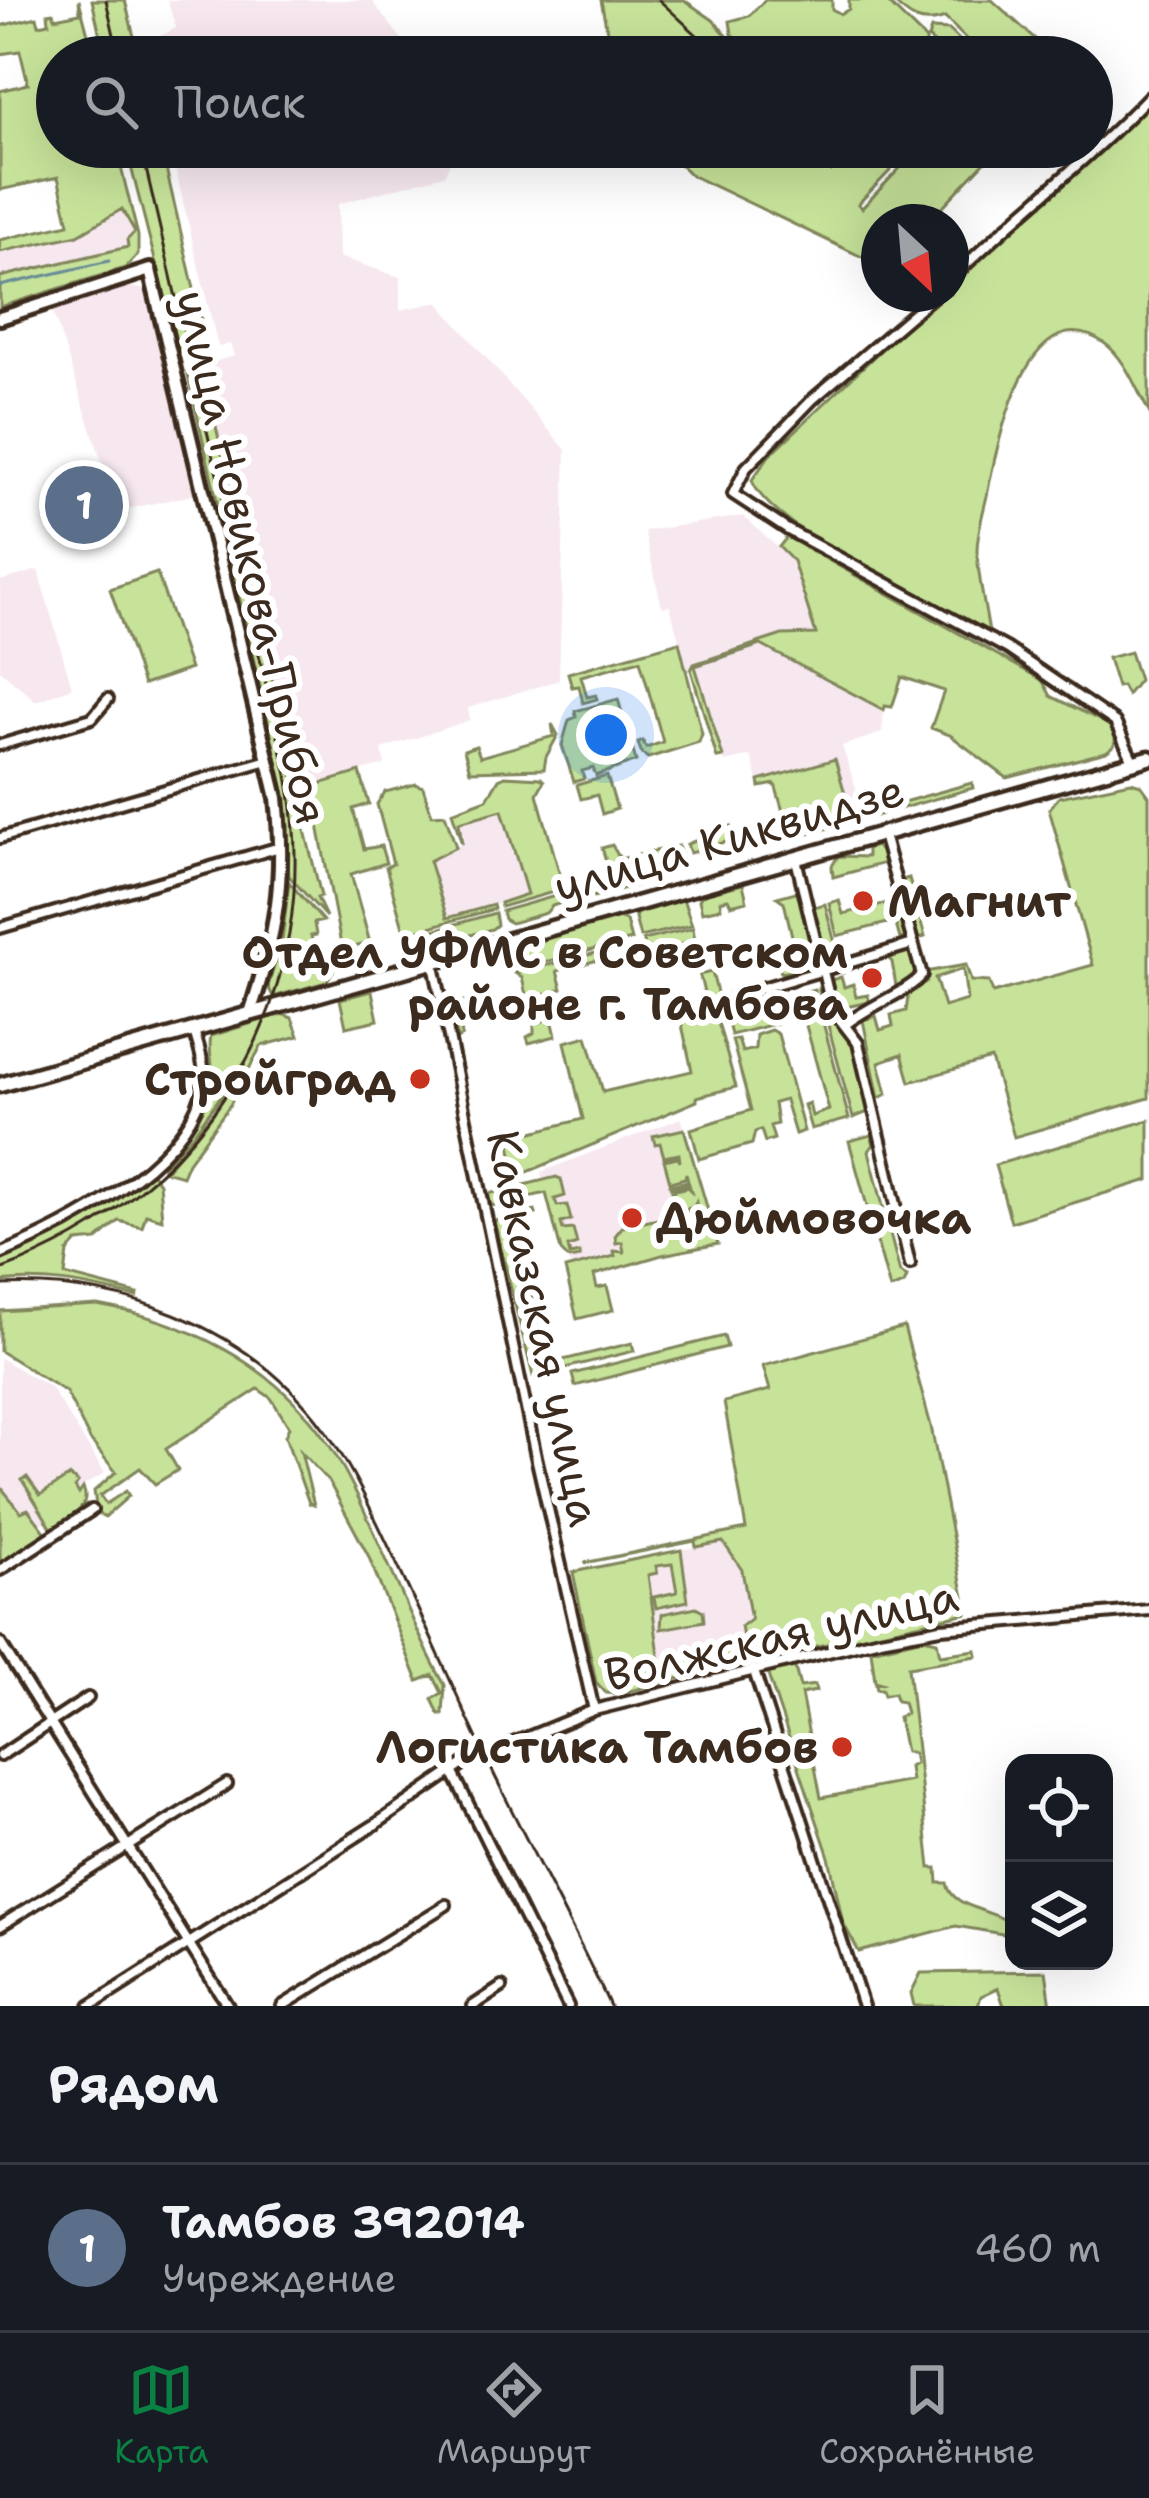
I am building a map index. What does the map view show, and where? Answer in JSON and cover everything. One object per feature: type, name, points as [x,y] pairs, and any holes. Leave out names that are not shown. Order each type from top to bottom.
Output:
[{"type":"main road","name":"улица Киквидзе","points":[[0,1085],[1149,756]]},
{"type":"street","points":[[1113,134],[1149,96]]},
{"type":"street","points":[[969,262],[1073,168]]},
{"type":"street","name":"улица Новикова-Прибоя","points":[[0,318],[149,270],[268,760],[282,847],[276,928],[250,1013]]},
{"type":"street","points":[[915,312],[813,399],[746,468],[734,494],[788,530],[1025,661],[1114,722],[1133,761]]},
{"type":"street","points":[[0,746],[92,718],[108,699]]},
{"type":"street","points":[[0,838],[268,760]]},
{"type":"street","points":[[845,1025],[874,1003],[918,981],[922,971],[882,832]]},
{"type":"street","points":[[0,928],[282,847]]},
{"type":"street","points":[[795,856],[832,1009],[858,1043],[910,1264]]},
{"type":"street","points":[[736,995],[913,944]]},
{"type":"street","name":"Кавказская улица","points":[[434,960],[594,1710]]},
{"type":"street","points":[[0,1254],[93,1208],[154,1162],[201,1097],[203,1070],[194,1030]]},
{"type":"street","points":[[0,1570],[92,1510]]},
{"type":"street","name":"Волжская улица","points":[[506,1747],[594,1710],[753,1668],[941,1628],[1149,1610]]},
{"type":"street","points":[[0,1642],[228,2006]]},
{"type":"street","points":[[753,1668],[863,2006]]},
{"type":"street","points":[[0,1756],[88,1698]]},
{"type":"street","points":[[89,2006],[469,1760]]},
{"type":"street","points":[[452,1772],[568,2006]]},
{"type":"street","points":[[0,1926],[227,1784]]},
{"type":"street","points":[[282,2006],[446,1905]]},
{"type":"street","points":[[473,2006],[502,1987]]},
{"type":"shaded area","points":[[167,0],[371,0],[399,36],[160,36],[176,28]]},
{"type":"shaded area","points":[[175,168],[448,168],[444,175],[338,204],[339,257],[400,277],[400,310],[438,302],[566,450],[559,680],[468,708],[470,720],[382,749],[385,765],[296,788],[202,365],[234,356],[230,344],[218,347]]},
{"type":"shaded area","points":[[122,208],[135,232],[129,247],[0,277],[0,252],[78,235]]},
{"type":"shaded area","points":[[124,286],[149,290],[197,494],[118,511],[52,309]]},
{"type":"shaded area","points":[[743,516],[793,561],[816,635],[782,635],[737,647],[733,654],[762,645],[884,710],[882,733],[842,746],[866,818],[791,839],[775,783],[760,787],[751,756],[725,762],[694,666],[687,671],[670,606],[662,607],[644,531]]},
{"type":"shaded area","points":[[38,570],[72,687],[36,701],[0,670],[0,581]]},
{"type":"shaded area","points":[[501,809],[527,895],[447,919],[429,860],[464,843],[458,822]]},
{"type":"shaded area","name":"Дюймовочка","points":[[681,1118],[718,1244],[663,1257],[658,1244],[572,1267],[561,1251],[541,1172]]},
{"type":"shaded area","points":[[0,1358],[50,1387],[105,1473],[85,1485],[76,1502],[0,1551]]},
{"type":"shaded area","points":[[723,1542],[759,1596],[767,1643],[661,1662],[641,1557]]},
{"type":"green space","points":[[79,0],[88,36],[36,36],[36,168],[121,168],[138,236],[138,255],[125,268],[0,307],[0,277],[128,247],[127,240],[135,232],[122,209],[78,235],[0,252],[0,240],[69,224],[58,177],[0,190],[0,91],[28,84],[20,51],[0,54],[0,26],[37,17],[39,25],[49,23],[48,13],[53,12],[55,18],[80,13]]},
{"type":"green space","points":[[92,0],[125,0],[134,36],[100,36]]},
{"type":"green space","points":[[601,0],[684,0],[727,36],[608,36]]},
{"type":"green space","points":[[765,0],[832,0],[832,9],[841,14],[849,9],[849,0],[885,0],[922,36],[734,36],[730,21],[749,16]]},
{"type":"green space","points":[[891,0],[992,0],[1032,36],[963,36],[945,18],[915,19]]},
{"type":"green space","points":[[931,29],[949,30],[955,36],[929,36]]},
{"type":"green space","points":[[1149,101],[1149,412],[1124,365],[1104,343],[1077,333],[1054,338],[1035,356],[1007,413],[979,530],[978,561],[989,633],[821,543],[765,500],[752,480],[769,456],[921,312],[969,312],[969,267],[1081,168],[1113,168],[1113,140]]},
{"type":"green space","points":[[131,168],[166,168],[201,319],[194,321],[196,341],[200,341],[195,351],[183,354],[178,350]]},
{"type":"green space","points":[[684,168],[893,168],[858,204],[861,256]]},
{"type":"green space","points":[[900,168],[979,168],[945,204],[866,204]]},
{"type":"green space","points":[[202,363],[296,787],[301,787],[304,826],[321,896],[317,898],[326,917],[289,876],[284,791],[187,371]]},
{"type":"green space","points":[[787,537],[1042,680],[1051,696],[1111,726],[1116,735],[1114,746],[1007,778],[950,735],[931,728],[944,691],[902,677],[892,707],[884,710],[761,645],[695,666],[723,757],[717,758],[691,670],[694,664],[782,635],[816,634],[793,561],[779,547]]},
{"type":"green space","points":[[157,573],[190,669],[143,685],[110,589]]},
{"type":"green space","points":[[679,642],[702,734],[699,742],[648,758],[638,743],[643,741],[646,748],[663,742],[640,660],[581,676],[587,697],[596,695],[597,699],[583,703],[579,686],[572,687],[568,673]]},
{"type":"green space","points":[[1130,652],[1139,680],[1127,695],[1122,686],[1117,687],[1108,658]]},
{"type":"green space","points":[[618,699],[636,761],[596,776],[593,768],[582,771],[584,779],[574,782],[562,745],[569,720],[576,717],[575,711]]},
{"type":"green space","points":[[552,724],[558,735],[544,769],[470,771],[464,750],[476,746],[480,757],[554,736]]},
{"type":"green space","points":[[835,759],[853,821],[791,839],[775,784],[760,787],[759,781]]},
{"type":"green space","points":[[360,772],[369,804],[353,809],[364,849],[381,846],[386,863],[351,874],[370,943],[342,950],[319,830],[316,785]]},
{"type":"green space","points":[[505,776],[544,781],[537,794],[564,889],[501,907],[500,903],[527,894],[502,810],[459,822],[462,844],[452,812],[487,799]]},
{"type":"green space","points":[[607,776],[617,809],[602,814],[597,795],[581,799],[577,785]]},
{"type":"green space","points":[[1131,782],[1141,785],[1149,796],[1149,1098],[1014,1137],[991,1059],[910,1082],[902,1054],[879,1062],[887,1094],[879,1098],[863,1020],[876,1016],[880,1030],[893,1026],[891,1015],[906,1011],[909,991],[927,982],[925,972],[966,965],[971,981],[989,982],[993,993],[1093,965],[1049,809],[1059,797]],"holes":[[[963,969],[967,1000],[944,1007],[935,978]]]},
{"type":"green space","points":[[972,783],[973,788],[875,816],[864,813]]},
{"type":"green space","points":[[416,784],[423,787],[432,815],[445,814],[456,847],[429,861],[447,918],[493,905],[494,909],[405,934],[386,867],[393,864],[377,804],[385,792]]},
{"type":"green space","points":[[731,826],[735,839],[690,853],[687,844]]},
{"type":"green space","points":[[612,845],[620,859],[678,846],[681,856],[611,877],[602,848]]},
{"type":"green space","points":[[875,846],[885,863],[833,877],[838,856],[867,857],[867,849]]},
{"type":"green space","points":[[661,866],[665,877],[593,897],[607,890],[606,883]]},
{"type":"green space","points":[[909,878],[925,937],[915,940],[899,881]]},
{"type":"green space","points":[[289,882],[323,921],[314,923],[316,935],[311,936],[313,945],[308,947],[310,958],[316,961],[292,970],[330,960],[335,968],[326,982],[273,997],[268,986],[282,941]]},
{"type":"green space","points":[[743,884],[747,901],[731,905],[728,899],[720,901],[721,908],[702,912],[699,900],[703,894]]},
{"type":"green space","points":[[799,891],[817,966],[781,973],[776,955],[795,949],[784,902],[777,897]]},
{"type":"green space","points":[[566,893],[568,901],[546,913],[511,923],[504,919],[502,911]]},
{"type":"green space","points":[[683,899],[692,925],[640,937],[637,912]]},
{"type":"green space","points":[[839,900],[843,914],[891,902],[905,938],[900,939],[895,921],[837,936],[829,903]]},
{"type":"green space","points":[[825,904],[839,959],[824,963],[810,908]]},
{"type":"green space","points":[[495,913],[497,925],[492,929],[418,950],[407,943],[406,938]]},
{"type":"green space","points":[[618,918],[626,921],[631,940],[514,970],[512,947]]},
{"type":"green space","points":[[693,928],[695,941],[646,950],[643,940]]},
{"type":"green space","points":[[695,943],[703,974],[712,972],[720,1005],[714,1008],[736,1087],[697,1097],[697,1101],[516,1177],[509,1138],[583,1119],[565,1042],[587,1036],[603,1092],[692,1071],[679,1011],[706,1001]]},
{"type":"green space","points":[[909,948],[918,976],[896,986],[887,957],[844,972],[843,965]]},
{"type":"green space","points":[[596,953],[598,960],[557,971],[562,989],[546,994],[556,1036],[529,1043],[534,1025],[545,1020],[543,1014],[531,1016],[522,978],[515,973]]},
{"type":"green space","points":[[841,977],[844,987],[853,984],[856,997],[868,995],[869,1002],[837,1009],[828,981]]},
{"type":"green space","points":[[823,986],[831,1016],[854,1041],[871,1103],[868,1112],[853,1118],[818,988]]},
{"type":"green space","points":[[814,989],[849,1119],[811,1129],[804,1105],[809,1103],[812,1116],[829,1110],[798,996],[781,1000],[784,1013],[780,1014],[776,999]]},
{"type":"green space","points":[[372,991],[378,1020],[346,1027],[340,999]]},
{"type":"green space","points":[[771,996],[778,1023],[731,1035],[729,1007]]},
{"type":"green space","points":[[461,1001],[474,1003],[479,1019],[460,1023],[462,1036],[458,1038],[451,1014]]},
{"type":"green space","points":[[282,1014],[292,1018],[299,1036],[261,1046],[230,1105],[182,1176],[165,1171],[211,1116],[249,1057],[192,1136],[163,1167],[209,1096],[211,1036]]},
{"type":"green space","points":[[771,1030],[778,1034],[804,1131],[795,1134],[785,1100],[774,1103],[777,1124],[770,1126],[774,1139],[765,1142],[761,1130],[755,1132],[752,1144],[699,1159],[691,1129],[751,1110],[732,1040],[738,1039],[742,1052],[755,1049],[756,1035]]},
{"type":"green space","points":[[1149,1120],[1149,1180],[1011,1222],[995,1165]]},
{"type":"green space","points":[[684,1129],[718,1244],[594,1275],[597,1288],[607,1286],[613,1310],[577,1319],[565,1269],[615,1256],[614,1251],[624,1252],[615,1236],[622,1227],[675,1215],[678,1227],[669,1230],[678,1229],[680,1235],[679,1219],[696,1215],[700,1221],[698,1212],[678,1217],[697,1209],[696,1202],[694,1207],[677,1211],[672,1191],[687,1187],[691,1191],[689,1184],[670,1185],[688,1181],[686,1173],[685,1178],[670,1182],[664,1160],[678,1157],[680,1162],[679,1154],[664,1157],[653,1136]]},
{"type":"green space","points":[[871,1135],[874,1144],[869,1151],[900,1273],[907,1277],[904,1284],[890,1289],[849,1141]]},
{"type":"green space","points":[[150,1171],[159,1183],[162,1219],[146,1214],[142,1227],[119,1221],[97,1240],[77,1242],[68,1252],[65,1275],[137,1297],[52,1281],[0,1282],[0,1261],[69,1229]]},
{"type":"green space","points":[[561,1179],[565,1196],[555,1199],[557,1206],[567,1205],[571,1220],[561,1223],[563,1230],[573,1229],[577,1244],[568,1247],[570,1255],[579,1253],[580,1257],[569,1259],[561,1251],[546,1193],[491,1206],[488,1194]]},
{"type":"green space","points":[[535,1211],[514,1221],[547,1364],[632,1343],[634,1351],[533,1376],[494,1221]]},
{"type":"green space","points":[[97,1305],[162,1321],[223,1348],[278,1386],[302,1410],[333,1451],[360,1500],[445,1685],[443,1714],[432,1699],[442,1693],[433,1675],[418,1681],[368,1555],[329,1482],[301,1452],[314,1505],[309,1503],[285,1436],[289,1427],[271,1398],[258,1389],[166,1449],[178,1470],[155,1484],[140,1468],[100,1496],[106,1504],[126,1491],[129,1496],[105,1517],[97,1513],[94,1491],[116,1472],[90,1440],[66,1392],[0,1351],[0,1311]]},
{"type":"green space","points":[[904,1327],[931,1426],[967,1613],[750,1661],[741,1626],[751,1620],[742,1570],[723,1542],[696,1547],[695,1541],[584,1563],[746,1529],[724,1402],[770,1390],[763,1366]]},
{"type":"green space","points":[[724,1336],[727,1347],[575,1386],[572,1374]]},
{"type":"green space","points":[[70,1476],[78,1483],[79,1494],[83,1488],[84,1502],[77,1513],[52,1529],[22,1480],[27,1477],[40,1495]]},
{"type":"green space","points":[[0,1486],[21,1512],[28,1509],[46,1533],[0,1563]]},
{"type":"green space","points":[[681,1550],[688,1601],[656,1608],[654,1597],[677,1592],[672,1564],[656,1566],[657,1573],[648,1575],[660,1662],[738,1648],[740,1663],[606,1693],[596,1682],[573,1572]]},
{"type":"green space","points":[[696,1607],[703,1611],[704,1621],[661,1629],[662,1614]]},
{"type":"green space","points":[[923,1638],[937,1641],[940,1655],[976,1650],[977,1656],[908,1667],[930,1868],[937,1868],[938,1883],[947,1883],[956,1898],[1005,1920],[1005,1934],[956,1926],[859,1952],[843,1923],[829,1857],[767,1672],[793,1660],[800,1687],[815,1685],[816,1691],[801,1694],[821,1798],[911,1781],[913,1753],[905,1752],[898,1717],[906,1713],[903,1702],[896,1701],[894,1693],[884,1695],[877,1689],[876,1684],[881,1683],[875,1681],[871,1650]]},
{"type":"green space","points":[[1046,1971],[1051,2006],[1004,2006],[998,1988],[981,1996],[978,2006],[914,2006],[911,1993],[921,1973]]},
{"type":"waterway","points":[[0,286],[109,261]]},
{"type":"railway","points":[[106,0],[114,36]]},
{"type":"railway","points":[[659,0],[698,36]]},
{"type":"railway","points":[[0,1270],[74,1236],[139,1191],[194,1138],[238,1076],[270,1008],[289,934],[295,856],[287,775],[146,168]]},
{"type":"railway","points":[[828,168],[831,171]]},
{"type":"railway","points":[[0,1285],[89,1290],[174,1314],[252,1357],[316,1418],[364,1496],[488,1763],[610,2006]]},
{"type":"place","name":"Тамбов 392014","points":[[84,505]]},
{"type":"place","name":"Магнит","points":[[863,901]]},
{"type":"place","name":"Отдел УФМС в Советском районе г. Тамбова","points":[[872,978]]},
{"type":"place","name":"Стройград","points":[[420,1079]]},
{"type":"place","name":"Дюймовочка","points":[[632,1218]]},
{"type":"place","name":"Логистика Тамбов","points":[[842,1747]]}]
